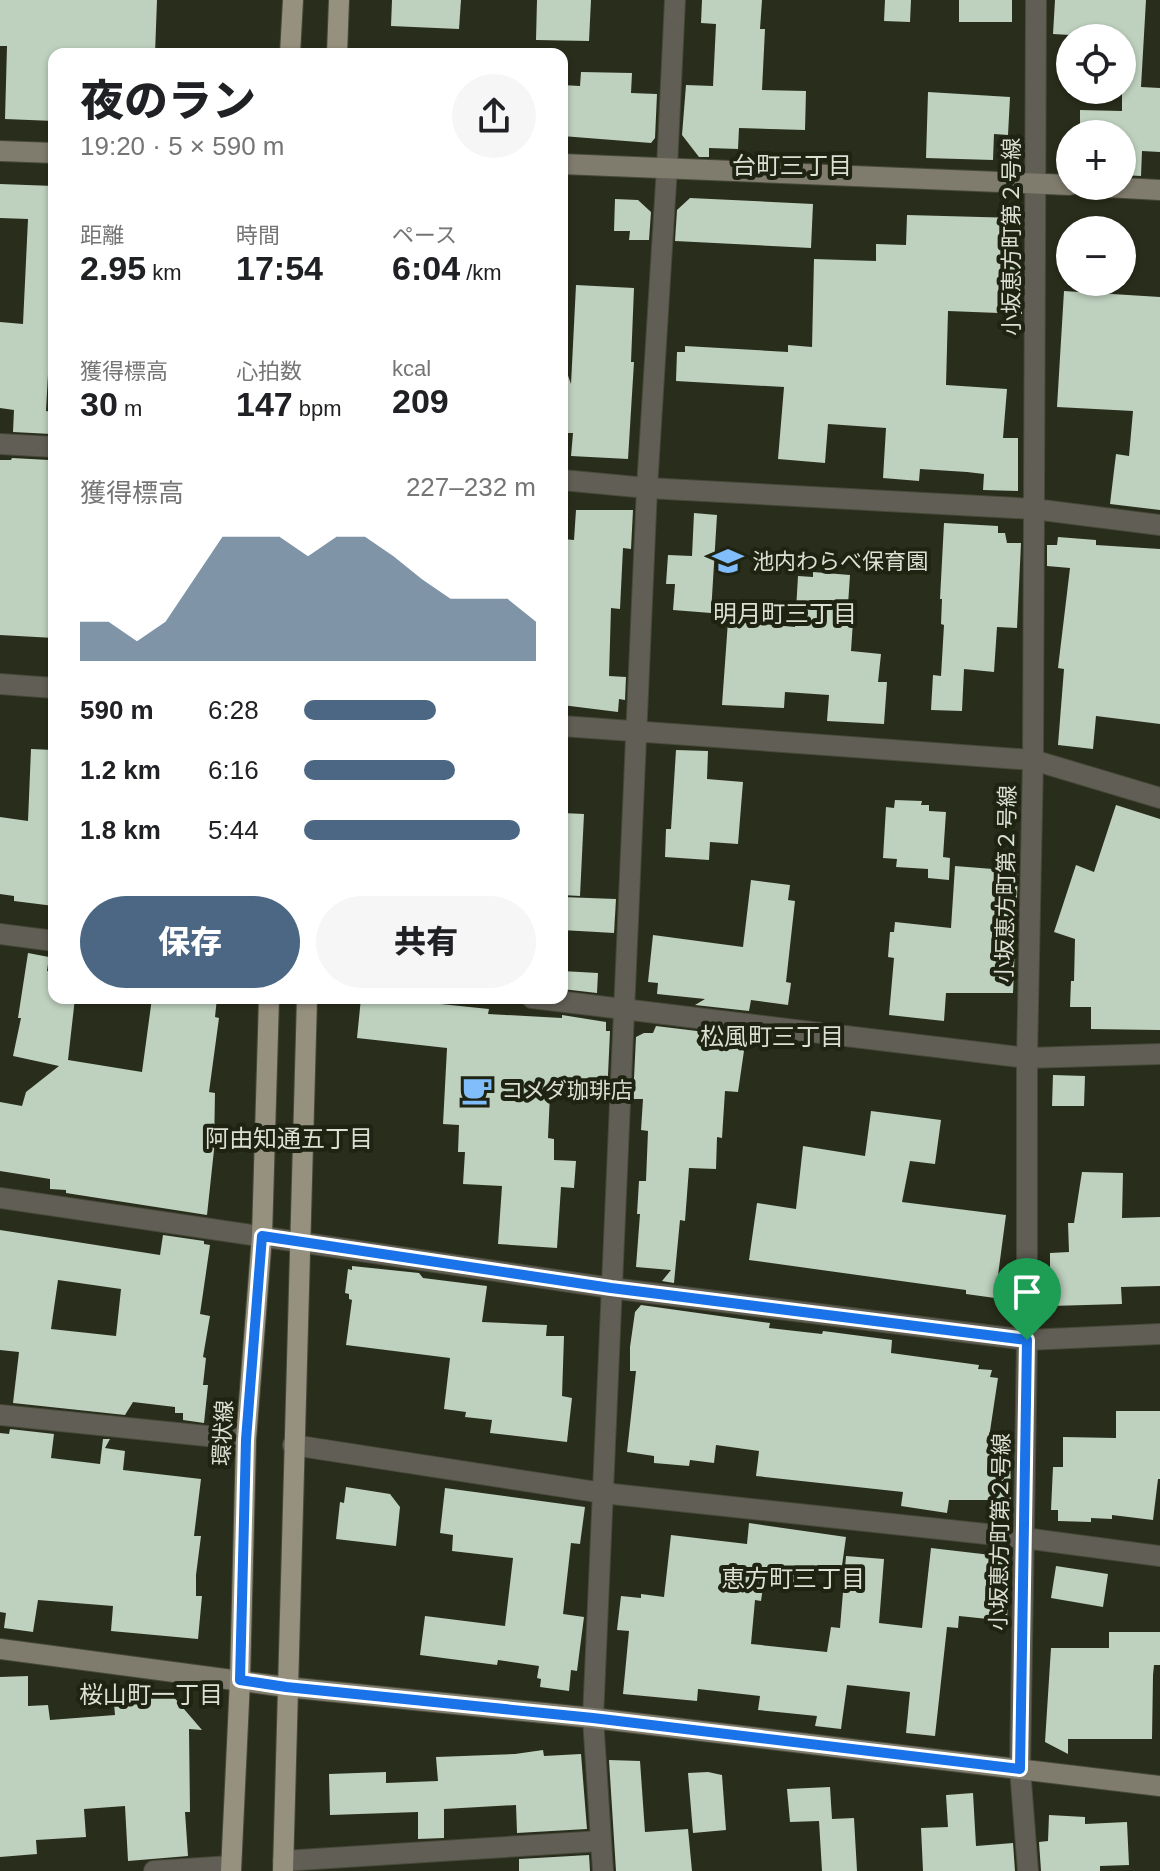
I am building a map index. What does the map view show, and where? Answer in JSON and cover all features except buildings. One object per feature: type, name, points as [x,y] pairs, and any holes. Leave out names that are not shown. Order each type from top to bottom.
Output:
[{"type":"main road","points":[[290,48],[293,0]]},
{"type":"main road","points":[[337,48],[339,0]]},
{"type":"main road","name":"環状線","points":[[231,1868],[240,1680],[246,1440],[262,1236],[269,1004]]},
{"type":"main road","points":[[283,1866],[307,1004]]},
{"type":"street","points":[[603,1871],[593,1718],[647,488],[675,0]]},
{"type":"street","name":"小坂恵方町第２号線","points":[[1028,1871],[1020,1769],[1033,760],[1036,0]]},
{"type":"street","points":[[0,151],[48,153]]},
{"type":"street","points":[[568,164],[1056,184]]},
{"type":"street","points":[[1136,189],[1160,190]]},
{"type":"street","points":[[0,444],[48,447]]},
{"type":"street","points":[[568,481],[647,488],[1034,509],[1160,525]]},
{"type":"street","points":[[0,684],[48,688]]},
{"type":"street","points":[[568,726],[1033,760],[1160,798]]},
{"type":"street","points":[[0,934],[48,940]]},
{"type":"street","points":[[568,1002],[1027,1058],[1160,1054]]},
{"type":"street","points":[[0,1198],[611,1288],[1027,1340],[1160,1334]]},
{"type":"street","points":[[0,1415],[246,1440]]},
{"type":"street","points":[[293,1445],[603,1493],[1024,1538],[1160,1556]]},
{"type":"street","points":[[0,1649],[286,1687],[593,1718],[1160,1786]]},
{"type":"street","points":[[283,1866],[601,1841]]},
{"type":"street","points":[[154,1871],[231,1868]]},
{"type":"place","name":"池内わらべ保育園","points":[[728,561]]},
{"type":"place","name":"コメダ珈琲店","points":[[477,1090]]},
{"type":"district","name":"台町三丁目","points":[[792,165]]},
{"type":"district","name":"明月町三丁目","points":[[785,613]]},
{"type":"district","name":"松風町三丁目","points":[[772,1036]]},
{"type":"district","name":"阿由知通五丁目","points":[[289,1138]]},
{"type":"district","name":"恵方町三丁目","points":[[793,1578]]},
{"type":"district","name":"桜山町一丁目","points":[[151,1694]]},
{"type":"route","points":[[262,1236],[611,1288],[1027,1340],[1020,1769],[240,1680],[246,1440],[262,1236]]}]
